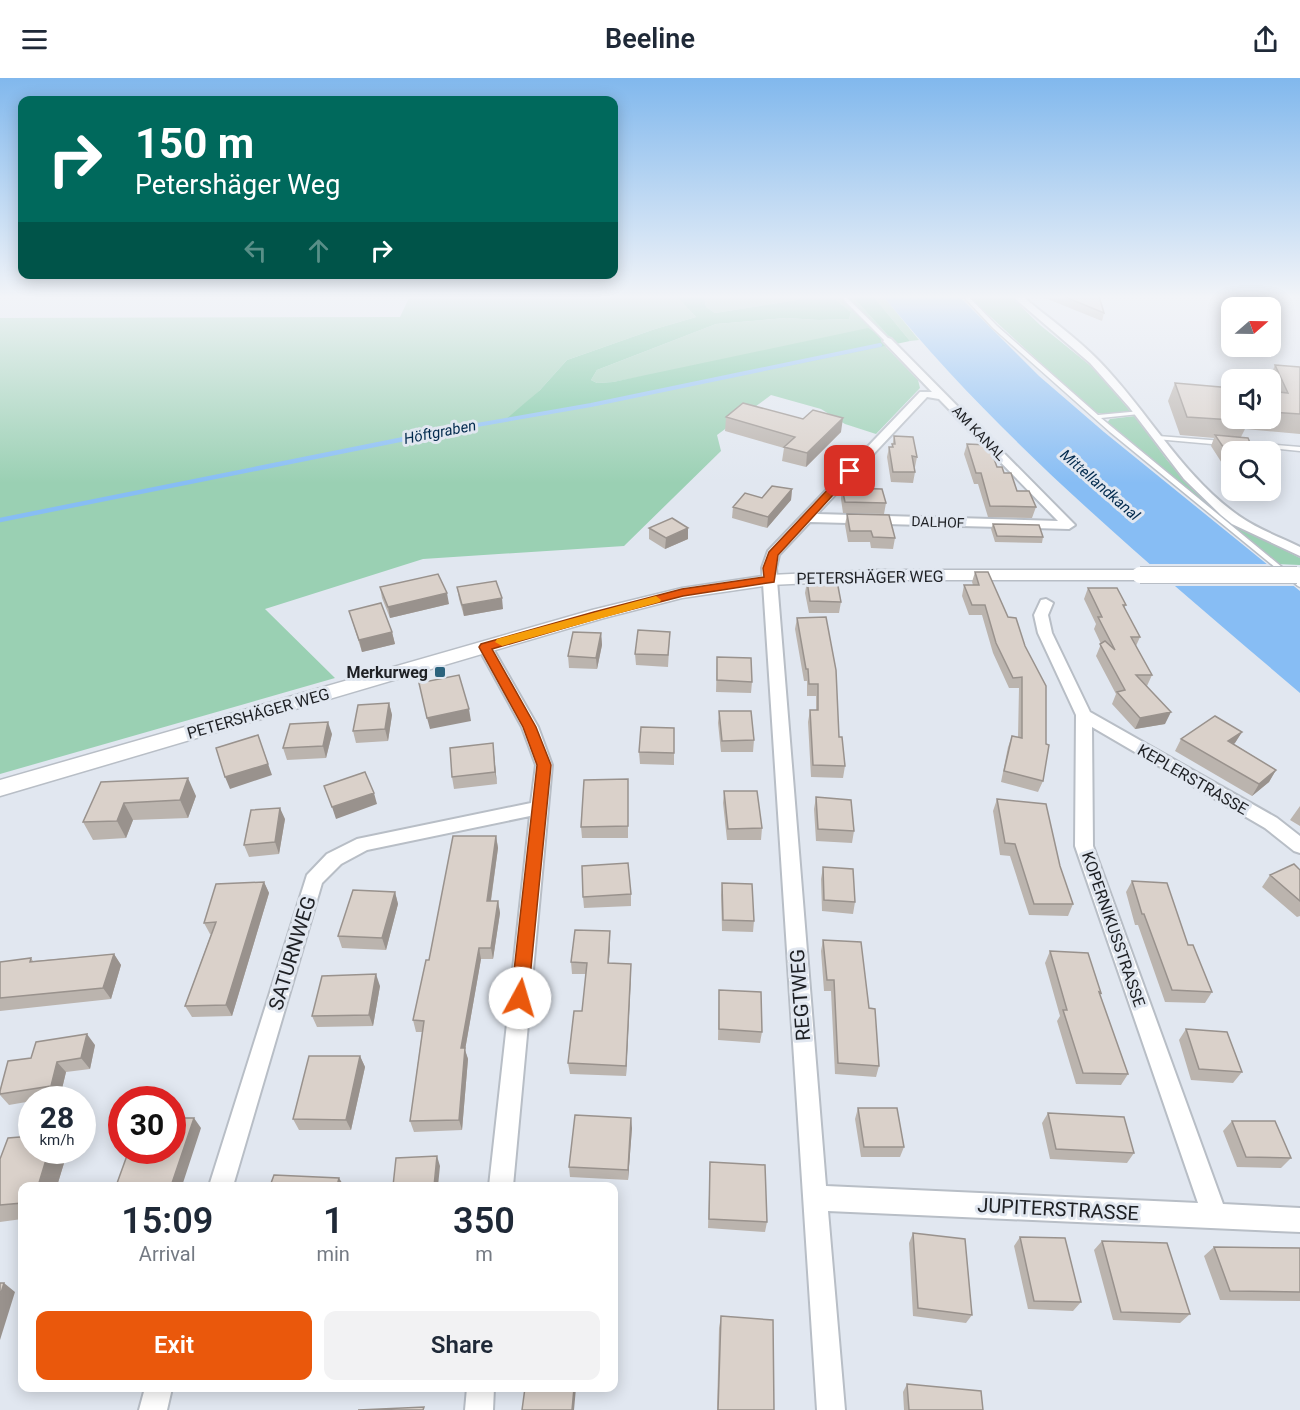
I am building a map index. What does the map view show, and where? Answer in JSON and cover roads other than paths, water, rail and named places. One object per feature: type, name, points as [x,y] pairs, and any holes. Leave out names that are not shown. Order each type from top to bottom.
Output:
[{"type":"street","name":"AM KANAL","points":[[902,358],[927,388],[942,396],[1069,525]]},
{"type":"street","points":[[1089,358],[1139,412],[1188,477],[1225,512],[1237,521],[1300,552]]},
{"type":"street","name":"REGTWEG","points":[[831,1410],[769,568],[773,554],[927,388]]},
{"type":"street","name":"DALHOF","points":[[806,518],[1069,525]]},
{"type":"street","name":"PETERSHÄGER WEG","points":[[0,788],[598,614],[682,593],[770,580],[876,575],[1140,575],[1299,578]]},
{"type":"street","name":"KOPERNIKUSSTRASSE","points":[[1046,603],[1041,615],[1045,633],[1084,716],[1084,846],[1215,1216]]},
{"type":"street","points":[[485,647],[530,727],[544,765],[501,1182]]},
{"type":"street","name":"KEPLERSTRASSE","points":[[1084,716],[1271,824],[1300,846]]},
{"type":"street","name":"SATURNWEG","points":[[222,1182],[314,880],[334,859],[363,843],[538,808]]},
{"type":"street","name":"JUPITERSTRASSE","points":[[815,1198],[1300,1220]]},
{"type":"street","points":[[153,1410],[158,1392]]},
{"type":"street","points":[[479,1410],[481,1392]]},
{"type":"lane","points":[[1033,358],[1097,417],[1299,578]]},
{"type":"lane","points":[[1097,417],[1139,412]]},
{"type":"lane","points":[[1158,438],[1300,449]]},
{"type":"water","name":"Mittellandkanal","points":[[937,358],[1021,358],[1104,432],[1300,591],[1300,693],[1082,504],[979,404]]},
{"type":"waterway","name":"Höftgraben","points":[[431,433],[591,405],[817,358]]},
{"type":"waterway","name":"Höftgraben","points":[[0,520],[439,432]]},
{"type":"place","name":"Merkurweg","points":[[440,672]]}]
